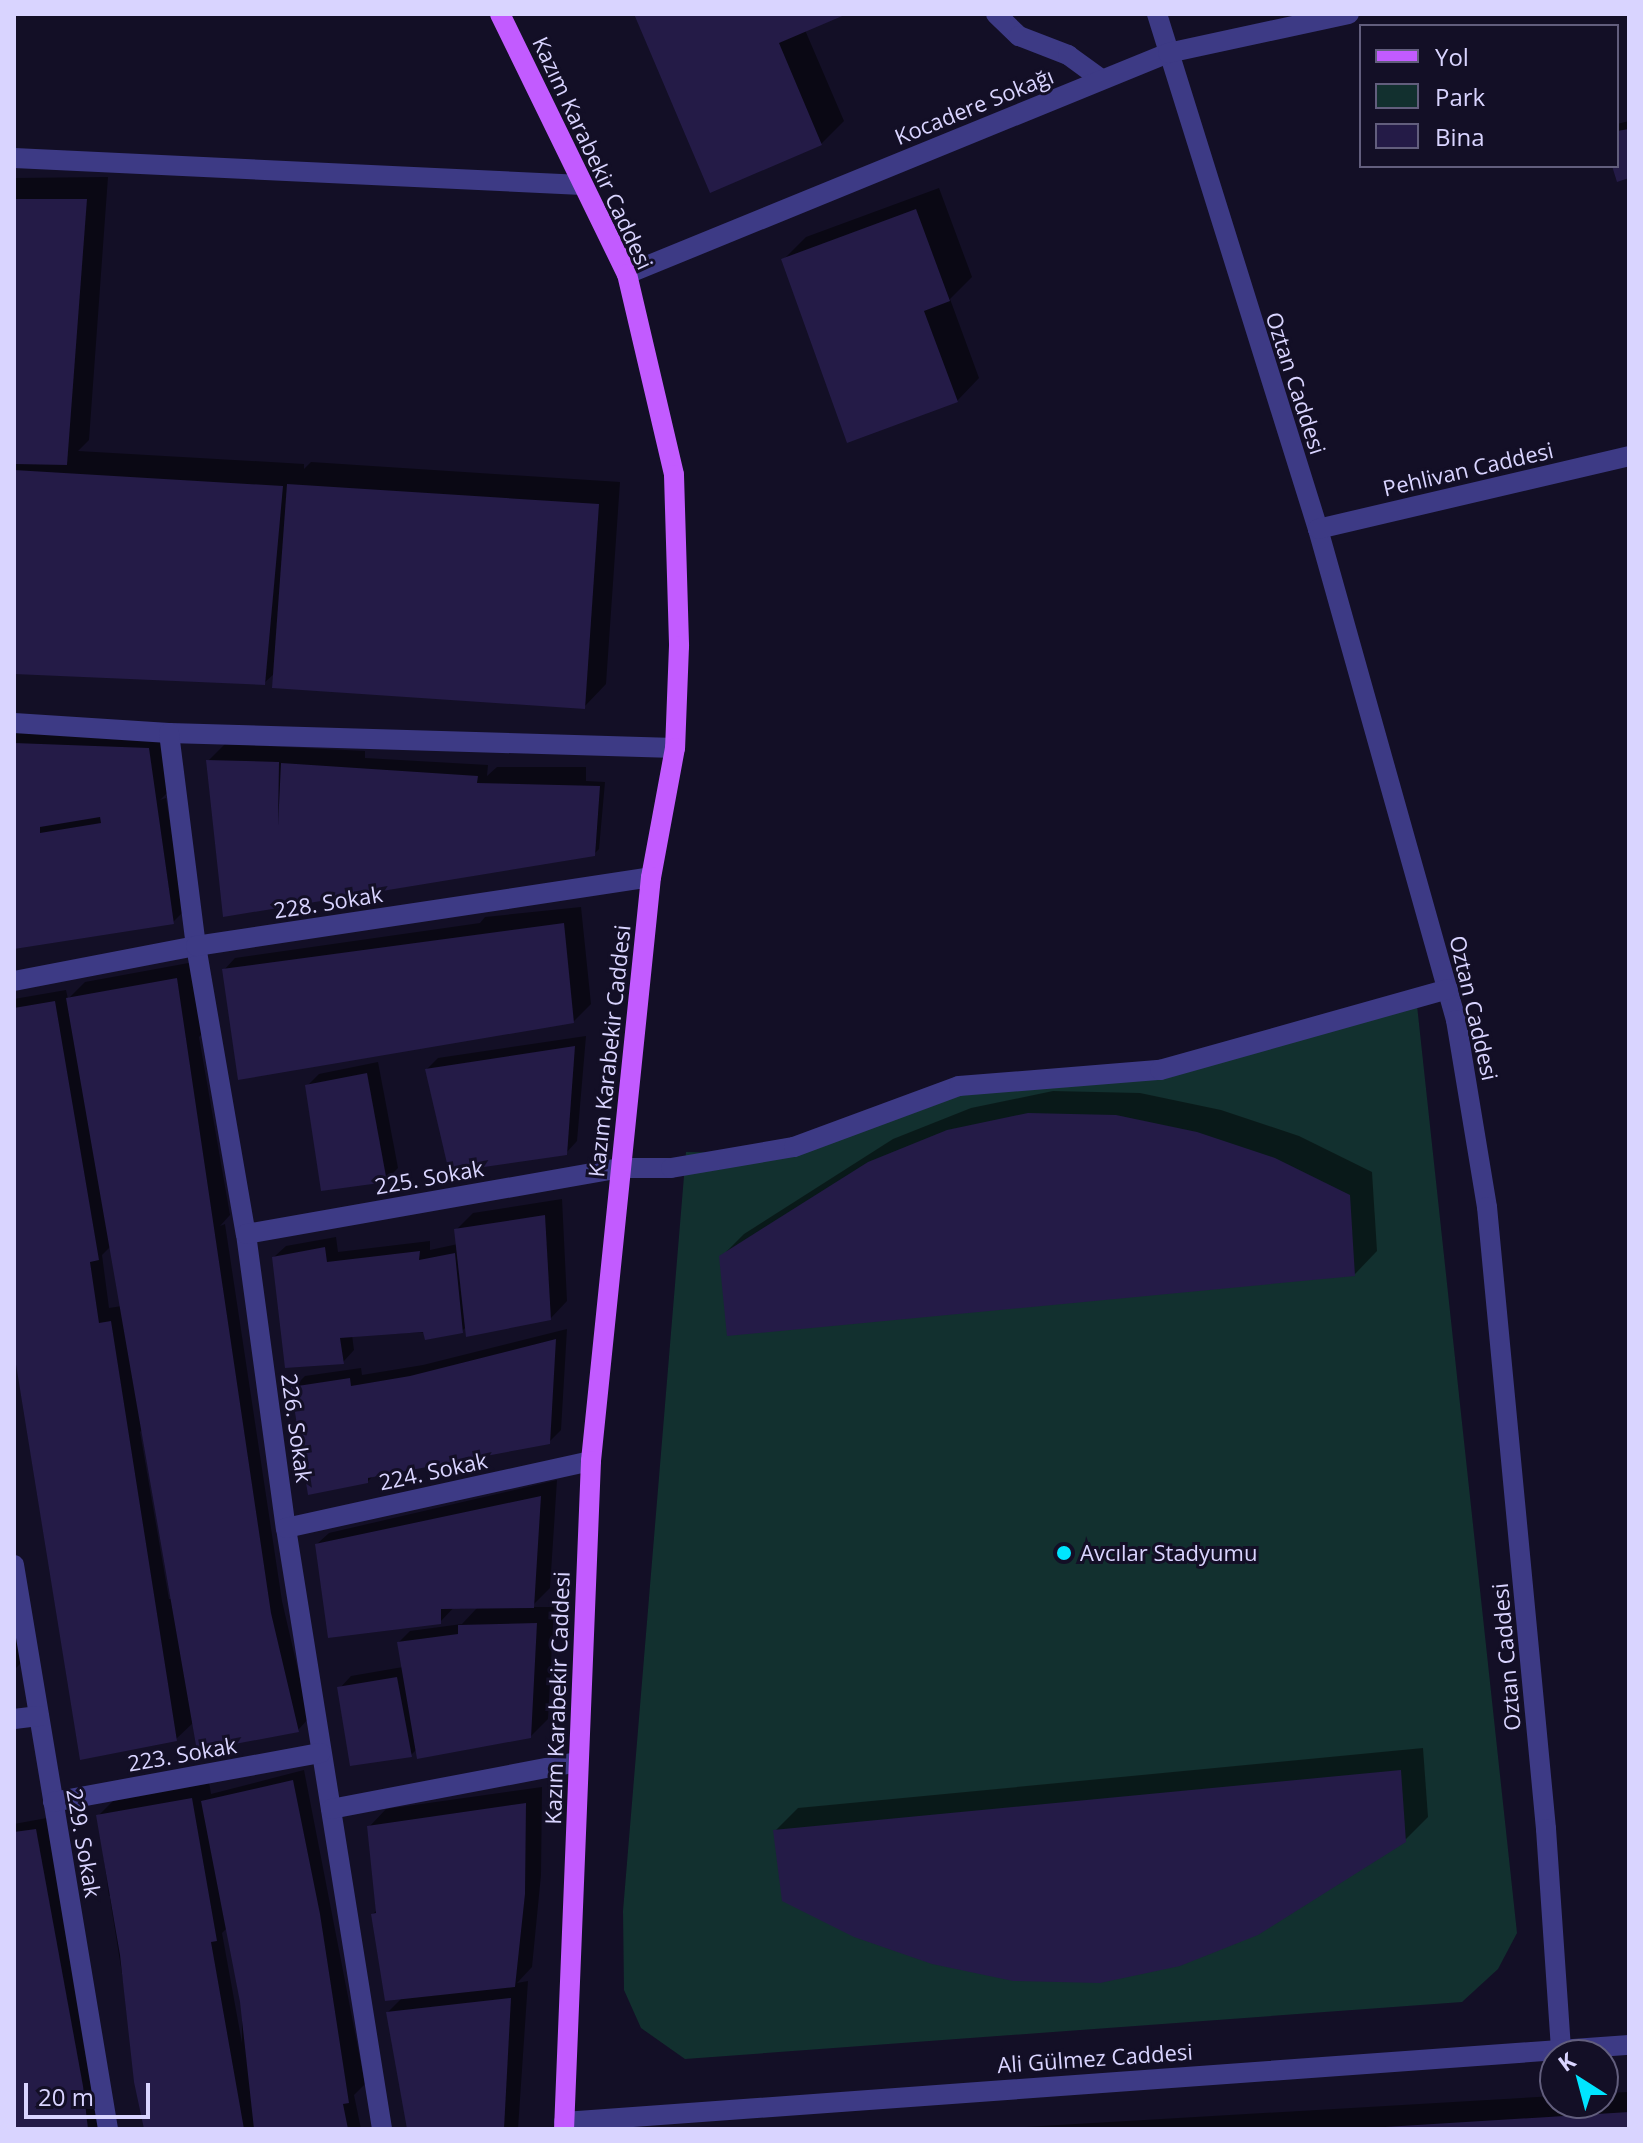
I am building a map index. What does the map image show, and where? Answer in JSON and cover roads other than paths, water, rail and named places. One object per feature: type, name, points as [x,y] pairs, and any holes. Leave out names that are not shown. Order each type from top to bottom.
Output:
[{"type":"main road","name":"Kazım Karabekir Caddesi","points":[[500,14],[627,274],[674,475],[679,646],[675,748],[651,877],[591,1461],[564,2126]]},
{"type":"street","points":[[996,14],[1019,36],[1068,55],[1101,79]]},
{"type":"street","name":"Oztan Caddesi","points":[[1157,14],[1318,529],[1448,989],[1487,1207],[1546,1829],[1560,2039]]},
{"type":"street","name":"Kocadere Sokağı","points":[[627,274],[1168,53],[1349,14]]},
{"type":"street","points":[[14,158],[582,185]]},
{"type":"street","name":"Pehlivan Caddesi","points":[[1318,529],[1629,456]]},
{"type":"street","points":[[14,723],[169,733],[675,748]]},
{"type":"street","name":"226. Sokak","points":[[169,733],[196,946],[246,1234],[286,1528],[382,2129]]},
{"type":"street","name":"228. Sokak","points":[[14,981],[196,946],[651,877]]},
{"type":"street","name":"225. Sokak","points":[[246,1234],[621,1168],[671,1168],[794,1147],[959,1086],[1160,1070],[1448,989]]},
{"type":"street","name":"224. Sokak","points":[[286,1528],[591,1461]]},
{"type":"street","name":"229. Sokak","points":[[14,1565],[108,2129]]},
{"type":"street","points":[[14,1719],[39,1716]]},
{"type":"street","name":"223. Sokak","points":[[53,1802],[321,1753]]},
{"type":"street","points":[[331,1809],[577,1762]]},
{"type":"street","name":"Ali Gülmez Caddesi","points":[[564,2126],[1539,2049]]},
{"type":"place","name":"Avcılar Stadyumu","points":[[1064,1553]]}]
